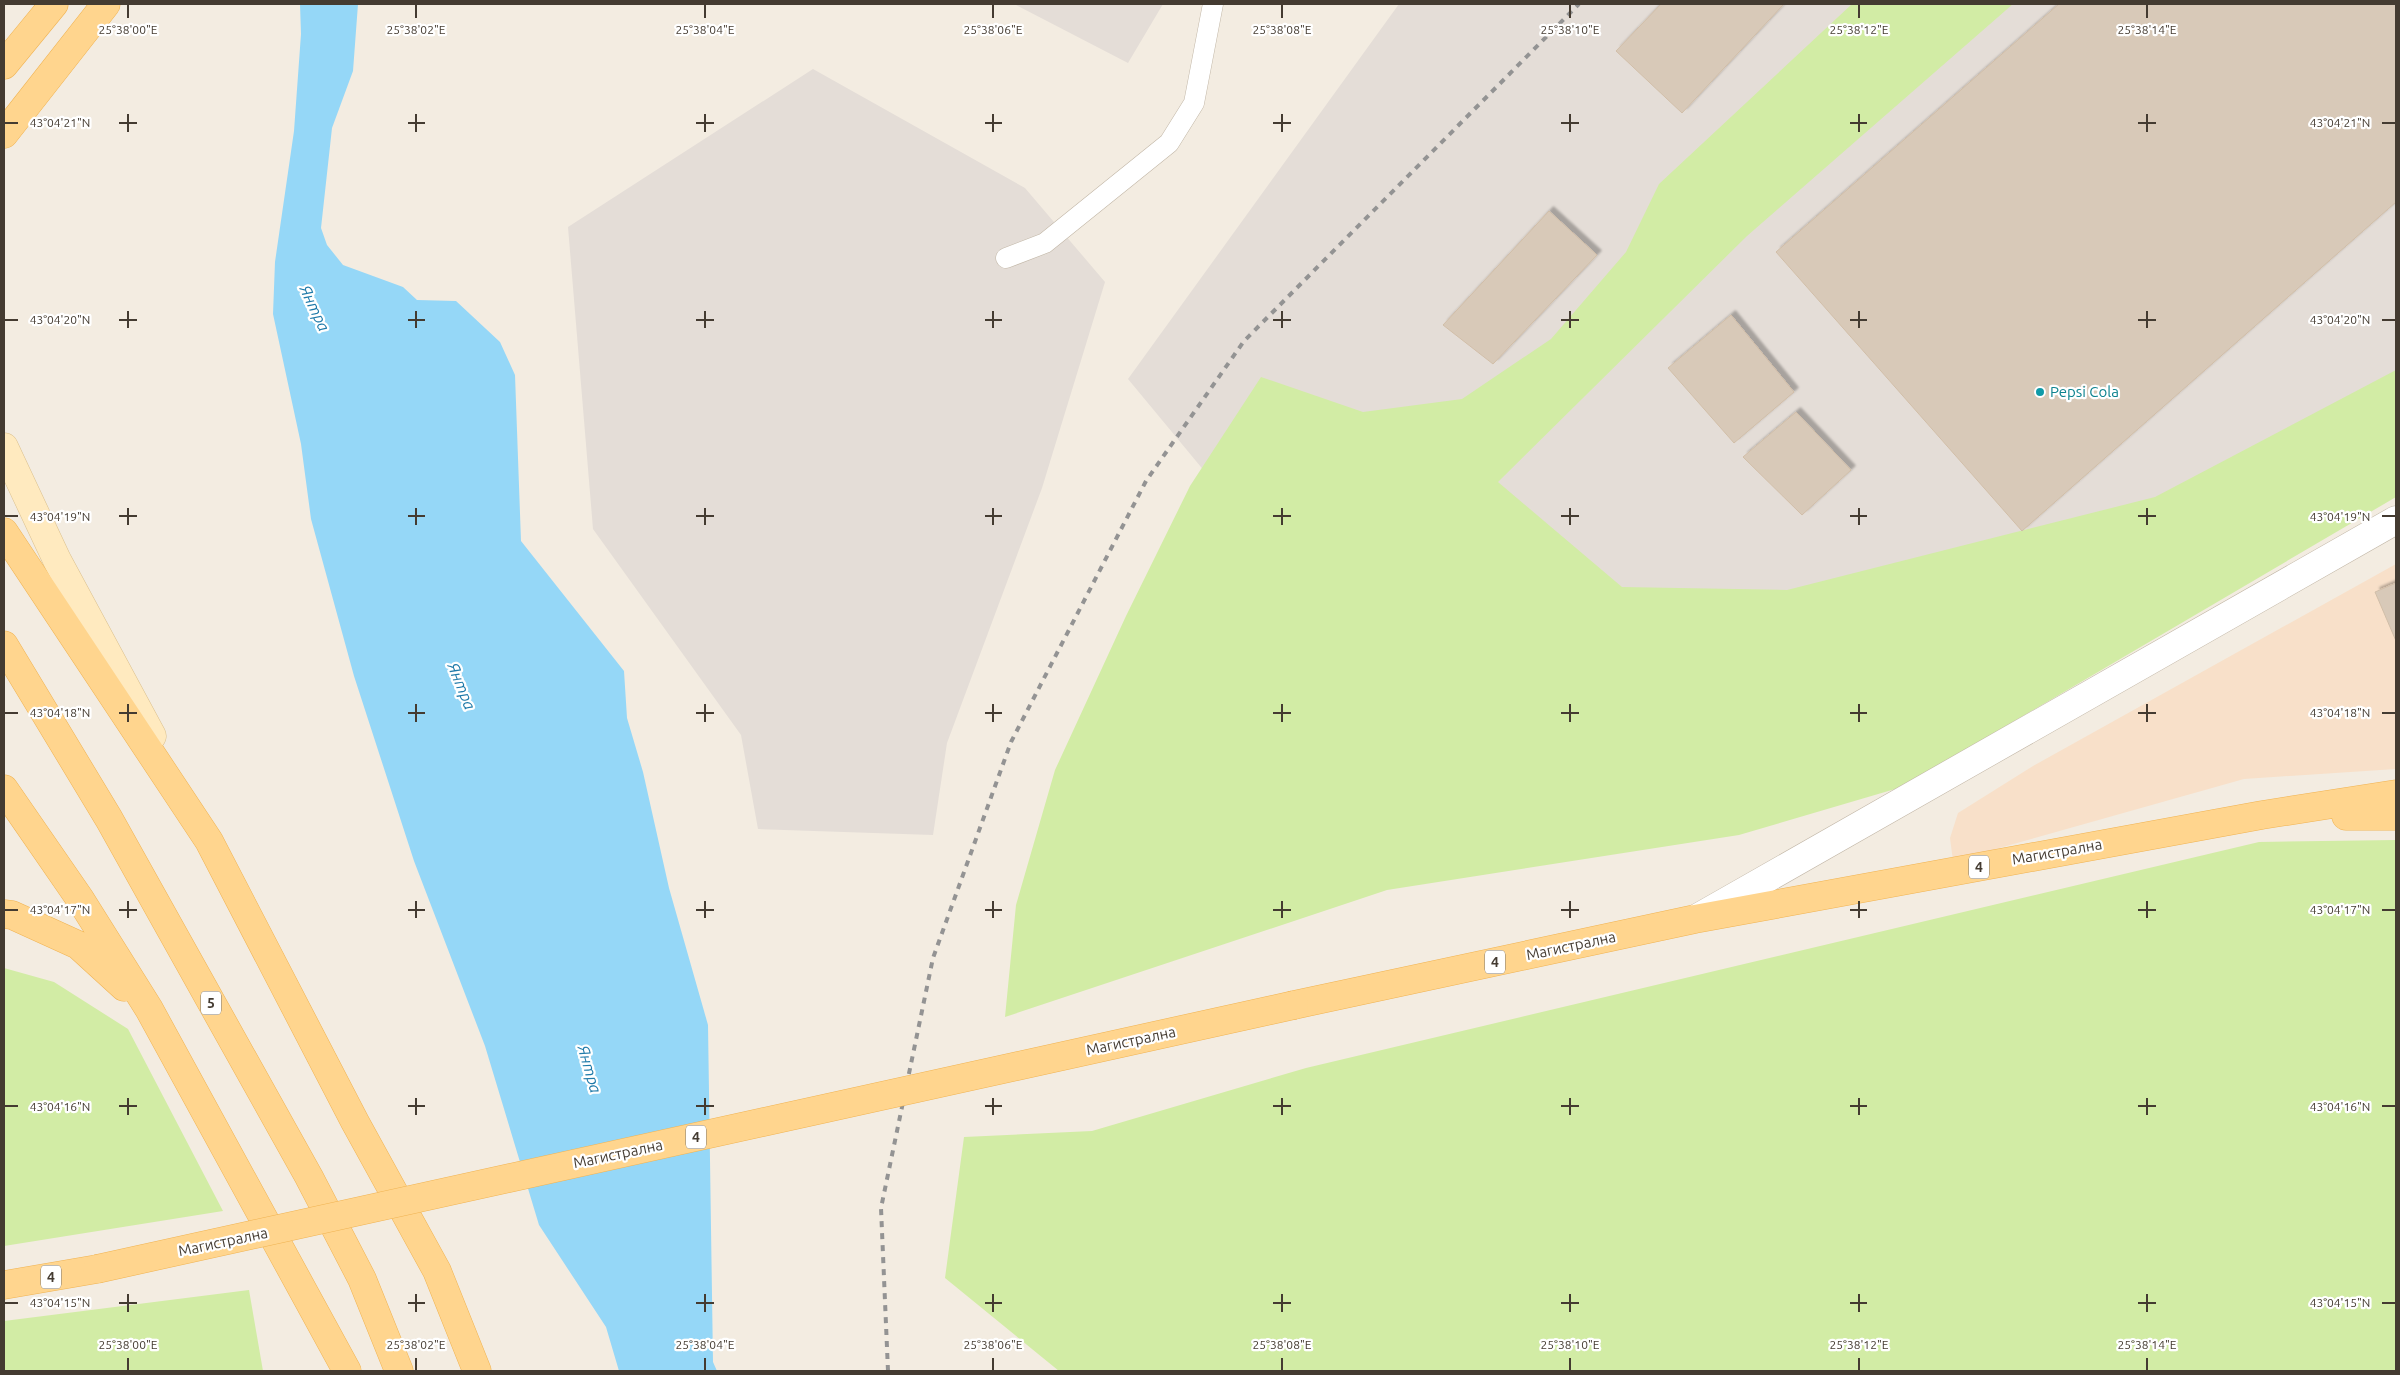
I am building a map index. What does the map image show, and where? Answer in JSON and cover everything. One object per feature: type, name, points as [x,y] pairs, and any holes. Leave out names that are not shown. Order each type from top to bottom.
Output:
[{"type":"main road","points":[[4,65],[54,4]]},
{"type":"main road","points":[[4,134],[106,4]]},
{"type":"main road","points":[[4,446],[57,560],[209,841],[355,1122],[437,1272],[477,1371]]},
{"type":"main road","points":[[4,532],[209,841]]},
{"type":"main road","name":"5","points":[[4,645],[109,819],[309,1177],[362,1279],[398,1371]]},
{"type":"main road","points":[[4,789],[80,899],[149,1010],[347,1371]]},
{"type":"main road","name":"Магистрална","points":[[4,1286],[97,1269],[1294,1005],[1695,919],[2262,815],[2396,794]]},
{"type":"main road","name":"Магистрална","points":[[2262,815],[2396,816]]},
{"type":"main road","points":[[4,914],[12,915],[78,945],[149,1010]]},
{"type":"street","points":[[1695,919],[2396,520]]},
{"type":"lane","points":[[1006,258],[1045,243],[1169,143],[1194,103],[1213,4]]},
{"type":"shaded area","points":[[1014,4],[1163,4],[1128,63]]},
{"type":"shaded area","points":[[1399,4],[2396,4],[2396,394],[1696,729],[1317,607],[1128,379]]},
{"type":"shaded area","points":[[813,69],[1025,188],[1105,282],[1042,488],[947,743],[933,835],[758,829],[741,735],[593,529],[568,227]]},
{"type":"shaded area","points":[[2396,564],[2396,769],[2244,779],[1953,861],[1950,838],[1958,813],[2033,766]]},
{"type":"green space","points":[[1852,4],[2013,4],[1747,236],[1498,482],[1622,587],[1787,590],[2155,497],[2396,370],[2396,497],[1902,787],[1739,835],[1387,890],[1005,1017],[1016,905],[1055,770],[1126,616],[1190,486],[1261,377],[1363,412],[1462,399],[1551,339],[1626,252],[1659,184]]},
{"type":"green space","points":[[2396,840],[2396,1371],[1059,1371],[945,1278],[964,1137],[1092,1131],[1306,1068],[2259,842]]},
{"type":"green space","points":[[4,968],[54,982],[128,1029],[223,1211],[4,1246]]},
{"type":"green space","points":[[249,1290],[263,1371],[4,1371],[4,1321]]},
{"type":"water","name":"Янтра","points":[[300,4],[358,4],[353,71],[332,128],[321,228],[327,245],[343,265],[403,287],[417,300],[456,301],[500,342],[515,375],[521,541],[624,671],[627,718],[643,772],[669,888],[708,1025],[713,1362],[717,1371],[619,1371],[606,1327],[539,1225],[485,1046],[414,861],[354,676],[311,519],[301,444],[273,314],[275,262],[294,131],[301,34]]},
{"type":"building","points":[[1661,4],[1784,4],[1682,113],[1616,51]]},
{"type":"building","name":"Pepsi Cola","points":[[2059,4],[2396,4],[2396,202],[2022,531],[1776,252]]},
{"type":"building","points":[[1549,211],[1597,255],[1493,364],[1443,325]]},
{"type":"building","points":[[1731,315],[1794,392],[1734,443],[1668,368]]},
{"type":"building","points":[[1796,412],[1851,470],[1802,515],[1743,457]]},
{"type":"building","points":[[2396,583],[2396,641],[2375,592]]},
{"type":"railway","points":[[888,1371],[881,1208],[933,958],[1011,742],[1146,481],[1244,341],[1579,4]]},
{"type":"place","name":"Pepsi Cola","points":[[2040,392]]}]
